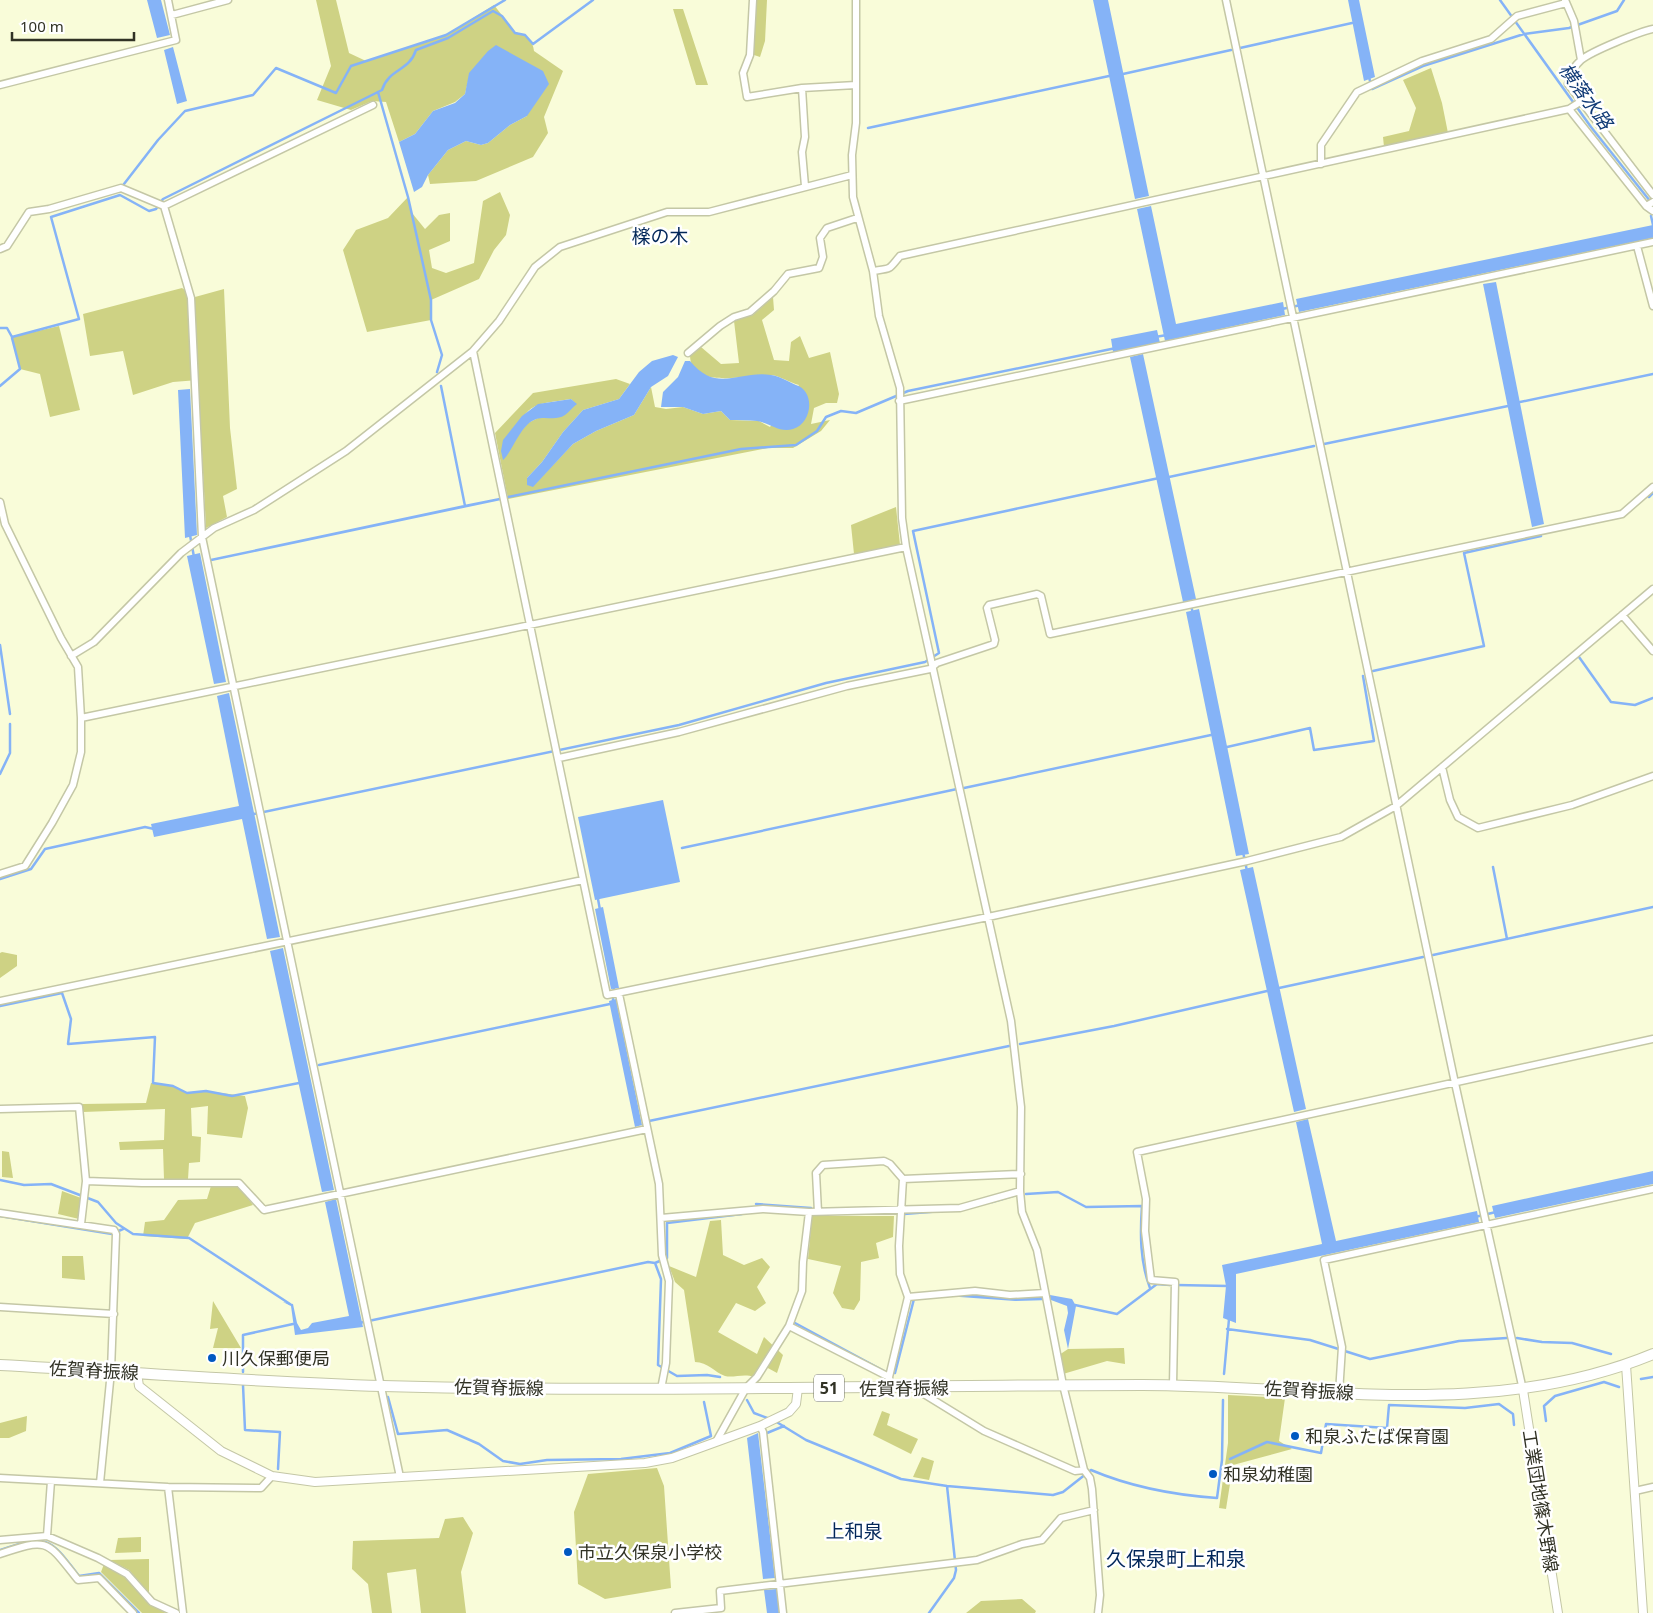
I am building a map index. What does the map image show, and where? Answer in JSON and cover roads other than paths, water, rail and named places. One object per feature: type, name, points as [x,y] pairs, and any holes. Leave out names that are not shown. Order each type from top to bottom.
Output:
[{"type":"main road","name":"佐賀脊振線","points":[[0,1365],[382,1386],[661,1389],[1173,1385],[1339,1393],[1465,1395],[1523,1390],[1626,1365],[1653,1354]]},
{"type":"street","points":[[0,86],[176,40],[168,0]]},
{"type":"street","points":[[172,15],[228,0]]},
{"type":"street","points":[[753,0],[750,56],[743,73],[748,97],[802,88],[856,85]]},
{"type":"street","points":[[856,0],[856,123],[852,175],[857,218],[873,271],[879,316],[900,388],[902,518],[906,547],[1015,1046],[1021,1107],[1020,1191],[1022,1212],[1037,1250],[1046,1306],[1063,1385],[1084,1470],[1090,1478],[1100,1595],[1098,1613]]},
{"type":"street","points":[[1226,0],[1455,1083],[1523,1390]]},
{"type":"street","points":[[1321,164],[1321,145],[1333,124],[1357,92],[1374,82],[1422,61],[1491,39],[1514,18],[1566,1],[1574,21],[1581,60]]},
{"type":"street","points":[[1653,29],[1640,32],[1581,60],[1571,73],[1568,84],[1653,195]]},
{"type":"street","points":[[802,88],[805,137],[802,152],[805,186]]},
{"type":"street","points":[[873,271],[889,269],[895,265],[900,256],[1143,202],[1263,178],[1569,109],[1580,102]]},
{"type":"street","points":[[0,250],[7,246],[29,212],[49,209],[121,188],[155,204],[164,206],[373,105]]},
{"type":"street","points":[[1569,109],[1646,206],[1653,211]]},
{"type":"street","points":[[71,656],[94,642],[195,542],[214,528],[254,510],[346,450],[473,351],[500,321],[535,267],[560,247],[667,212],[710,212],[852,175]]},
{"type":"street","points":[[1646,206],[1653,202]]},
{"type":"street","points":[[164,206],[191,298],[202,537],[262,817],[284,943],[342,1193],[400,1477]]},
{"type":"street","points":[[688,353],[720,326],[734,317],[750,312],[774,291],[788,274],[819,268],[823,257],[820,238],[827,228],[857,218]]},
{"type":"street","points":[[899,401],[1653,242]]},
{"type":"street","points":[[1637,246],[1653,306]]},
{"type":"street","points":[[473,351],[608,994],[988,917],[1244,862],[1341,837],[1396,806],[1653,589]]},
{"type":"street","points":[[559,758],[679,732],[793,700],[930,669],[932,664],[994,644],[995,640],[987,608],[989,605],[1037,594],[1041,596],[1050,634],[1622,514],[1653,487]]},
{"type":"street","points":[[0,502],[5,524],[78,668],[82,718],[81,752],[69,792],[26,866],[0,874]]},
{"type":"street","points":[[82,718],[906,547]]},
{"type":"street","points":[[1622,615],[1653,650]]},
{"type":"street","points":[[1442,767],[1450,800],[1458,817],[1478,828],[1572,805],[1653,776]]},
{"type":"street","points":[[0,1001],[583,880]]},
{"type":"street","points":[[615,994],[659,1184],[662,1255],[669,1281],[666,1363],[661,1389]]},
{"type":"street","points":[[1173,1385],[1172,1312],[1175,1284],[1151,1280],[1145,1231],[1146,1199],[1137,1152],[1653,1039]]},
{"type":"street","points":[[0,1109],[79,1107],[86,1181],[81,1224]]},
{"type":"street","points":[[86,1181],[142,1183],[239,1182],[264,1210],[647,1130]]},
{"type":"street","points":[[818,1212],[816,1173],[822,1165],[884,1161],[890,1164],[903,1179],[904,1193],[900,1211],[900,1274],[908,1297],[889,1377],[891,1388]]},
{"type":"street","points":[[903,1179],[1021,1174]]},
{"type":"street","points":[[1339,1393],[1342,1350],[1324,1260],[1485,1218],[1653,1189]]},
{"type":"street","points":[[661,1218],[763,1209],[818,1212],[960,1208],[1020,1191]]},
{"type":"street","points":[[717,1440],[746,1388],[756,1377],[789,1326],[802,1292],[802,1262],[809,1212]]},
{"type":"street","points":[[0,1214],[81,1224],[115,1232],[111,1371],[100,1483]]},
{"type":"street","points":[[908,1297],[975,1291],[1010,1295],[1045,1294]]},
{"type":"street","points":[[0,1307],[114,1314]]},
{"type":"street","points":[[789,1326],[889,1377]]},
{"type":"street","points":[[1626,1365],[1643,1613]]},
{"type":"street","points":[[137,1373],[139,1386],[221,1451],[272,1476],[315,1482],[645,1463],[672,1458],[717,1440],[760,1426],[777,1417],[794,1407],[798,1388]]},
{"type":"street","points":[[914,1388],[984,1431],[1075,1471],[1084,1470]]},
{"type":"street","name":"工業団地篠木野線","points":[[1523,1390],[1558,1613]]},
{"type":"street","points":[[760,1426],[763,1432],[783,1613]]},
{"type":"street","points":[[0,1478],[168,1487],[261,1488],[272,1476]]},
{"type":"street","points":[[47,1536],[50,1481]]},
{"type":"street","points":[[168,1487],[182,1613]]},
{"type":"street","points":[[1635,1491],[1653,1487]]},
{"type":"street","points":[[675,1613],[721,1608],[720,1591],[977,1560],[1022,1544],[1042,1540],[1061,1518],[1094,1510]]},
{"type":"street","points":[[0,1540],[47,1536],[127,1574],[152,1602],[176,1613]]},
{"type":"street","points":[[0,1554],[28,1544],[43,1544],[52,1548],[78,1580],[99,1578],[133,1613]]},
{"type":"water","points":[[147,0],[161,0],[170,35],[157,38]]},
{"type":"water","points":[[1093,0],[1108,0],[1149,196],[1135,199]]},
{"type":"water","points":[[1348,0],[1359,0],[1375,77],[1364,81]]},
{"type":"water","points":[[496,45],[543,71],[549,84],[527,116],[510,125],[488,143],[481,145],[466,141],[448,150],[428,175],[422,187],[414,192],[399,142],[415,134],[433,111],[455,103],[465,94],[469,73],[488,51]]},
{"type":"water","points":[[173,47],[187,101],[177,104],[164,50]]},
{"type":"water","points":[[1151,206],[1176,324],[1283,302],[1285,315],[1165,341],[1137,209]]},
{"type":"water","points":[[1653,225],[1653,238],[1299,312],[1296,299]]},
{"type":"water","points":[[1496,282],[1544,524],[1532,527],[1483,284]]},
{"type":"water","points":[[1157,330],[1160,343],[1113,352],[1111,339]]},
{"type":"water","points":[[1143,354],[1196,599],[1183,602],[1130,357]]},
{"type":"water","points":[[673,355],[678,357],[668,376],[651,387],[634,415],[596,431],[573,444],[533,487],[527,485],[527,478],[583,410],[619,399],[639,372],[652,361]]},
{"type":"water","points":[[685,361],[690,361],[700,371],[719,379],[759,374],[781,378],[802,388],[807,394],[809,400],[808,414],[799,426],[783,430],[757,421],[730,420],[721,411],[703,414],[683,407],[661,407],[663,392],[678,377]]},
{"type":"water","points":[[190,389],[197,535],[185,538],[178,390]]},
{"type":"water","points":[[571,399],[577,404],[565,415],[556,418],[533,420],[528,424],[503,460],[501,451],[503,440],[522,416],[538,404]]},
{"type":"water","points":[[200,553],[226,682],[214,684],[187,556]]},
{"type":"water","points":[[1199,609],[1249,854],[1236,856],[1186,612]]},
{"type":"water","points":[[229,693],[280,937],[267,939],[242,819],[154,837],[151,824],[239,806],[217,696]]},
{"type":"water","points":[[663,800],[680,882],[595,900],[578,817]]},
{"type":"water","points":[[1253,867],[1306,1109],[1294,1112],[1240,870]]},
{"type":"water","points":[[603,907],[619,988],[611,989],[595,909]]},
{"type":"water","points":[[283,948],[334,1190],[322,1192],[270,951]]},
{"type":"water","points":[[616,999],[642,1125],[635,1127],[609,1001]]},
{"type":"water","points":[[1308,1119],[1336,1241],[1477,1211],[1479,1222],[1236,1274],[1236,1323],[1223,1318],[1226,1286],[1222,1265],[1322,1244],[1296,1122]]},
{"type":"water","points":[[1653,1171],[1653,1184],[1495,1218],[1492,1206]]},
{"type":"water","points":[[336,1199],[363,1327],[295,1335],[291,1306],[283,1302],[293,1304],[297,1323],[301,1330],[308,1328],[312,1323],[349,1316],[325,1202]]},
{"type":"water","points":[[977,1294],[1013,1297],[1050,1295],[1072,1299],[1076,1306],[1068,1349],[1064,1330],[1068,1313],[1067,1306],[1051,1300],[1015,1301],[946,1296]]},
{"type":"water","points":[[758,1433],[775,1578],[763,1579],[747,1438]]},
{"type":"water","points":[[777,1589],[779,1613],[767,1613],[764,1590]]},
{"type":"waterway","points":[[124,184],[158,140],[185,111],[253,95],[276,68],[336,93],[351,66],[446,35],[505,0]]},
{"type":"waterway","points":[[0,328],[7,328],[12,337],[79,319],[51,217],[120,195],[149,211],[156,209],[163,199],[382,90],[389,78],[409,62],[416,50],[448,38],[493,11],[502,16],[515,33],[525,35],[533,44],[593,0]]},
{"type":"waterway","name":"横落水路","points":[[1500,0],[1591,127],[1650,201]]},
{"type":"waterway","points":[[1369,77],[1372,89],[1423,66],[1524,34],[1569,28],[1617,11],[1624,0]]},
{"type":"waterway","points":[[1240,48],[1352,23]]},
{"type":"waterway","points":[[1123,74],[1231,50]]},
{"type":"waterway","points":[[868,128],[1109,76]]},
{"type":"waterway","points":[[378,92],[408,197],[431,300],[431,320],[442,355],[437,372]]},
{"type":"waterway","points":[[1651,216],[1653,225]]},
{"type":"waterway","points":[[1282,309],[1301,305]]},
{"type":"waterway","points":[[1155,337],[1167,335]]},
{"type":"waterway","points":[[0,386],[20,369],[12,338]]},
{"type":"waterway","points":[[508,497],[741,449],[796,445],[817,431],[826,417],[841,411],[856,413],[908,391],[1116,348]]},
{"type":"waterway","points":[[1520,402],[1653,374]]},
{"type":"waterway","points":[[441,386],[465,506]]},
{"type":"waterway","points":[[1324,444],[1508,406]]},
{"type":"waterway","points":[[1169,477],[1314,446]]},
{"type":"waterway","points":[[254,814],[679,725],[826,683],[925,662],[939,653],[913,531],[1159,478]]},
{"type":"waterway","points":[[1649,497],[1653,493]]},
{"type":"waterway","points":[[500,499],[211,560],[465,506],[500,499]]},
{"type":"waterway","points":[[190,535],[194,557]]},
{"type":"waterway","points":[[1373,671],[1484,646],[1464,553],[1541,536]]},
{"type":"waterway","points":[[1189,597],[1193,614]]},
{"type":"waterway","points":[[0,645],[10,714]]},
{"type":"waterway","points":[[1579,657],[1611,702],[1635,705],[1653,698]]},
{"type":"waterway","points":[[1227,747],[1310,728],[1314,750],[1374,741],[1363,676]]},
{"type":"waterway","points":[[0,774],[10,753],[10,724]]},
{"type":"waterway","points":[[964,788],[1211,735]]},
{"type":"waterway","points":[[682,848],[957,789]]},
{"type":"waterway","points":[[0,879],[31,869],[45,849],[145,827],[154,829]]},
{"type":"waterway","points":[[1243,852],[1247,871]]},
{"type":"waterway","points":[[1493,867],[1507,939]]},
{"type":"waterway","points":[[598,899],[600,910]]},
{"type":"waterway","points":[[1433,955],[1653,907]]},
{"type":"waterway","points":[[1279,988],[1423,957]]},
{"type":"waterway","points":[[613,1000],[614,987]]},
{"type":"waterway","points":[[1020,1044],[1114,1026],[1267,991]]},
{"type":"waterway","points":[[0,1006],[62,993],[71,1019],[68,1044],[155,1037],[153,1083],[173,1086],[187,1093],[206,1091],[232,1096],[299,1083]]},
{"type":"waterway","points":[[319,1065],[610,1004]]},
{"type":"waterway","points":[[649,1121],[1009,1046]]},
{"type":"waterway","points":[[0,1180],[24,1185],[51,1184],[98,1202],[116,1223],[133,1234],[189,1238],[290,1304]]},
{"type":"waterway","points":[[1026,1194],[1058,1192],[1086,1207],[1142,1206],[1142,1248],[1144,1268],[1150,1288]]},
{"type":"waterway","points":[[992,1202],[1016,1195]]},
{"type":"waterway","points":[[756,1204],[811,1208]]},
{"type":"waterway","points":[[904,1214],[942,1211]]},
{"type":"waterway","points":[[1475,1217],[1496,1212]]},
{"type":"waterway","points":[[655,1263],[667,1258],[667,1223],[742,1214]]},
{"type":"waterway","points":[[0,1216],[112,1234],[123,1229]]},
{"type":"waterway","points":[[359,1323],[648,1262],[655,1263],[661,1279],[658,1365],[677,1376],[707,1375],[720,1377]]},
{"type":"waterway","points":[[1075,1305],[1117,1314],[1157,1284],[1170,1285]]},
{"type":"waterway","points":[[1176,1285],[1228,1286]]},
{"type":"waterway","points":[[895,1373],[914,1299]]},
{"type":"waterway","points":[[1224,1374],[1229,1319]]},
{"type":"waterway","points":[[795,1323],[884,1371]]},
{"type":"waterway","points":[[243,1372],[243,1335],[293,1324]]},
{"type":"waterway","points":[[1227,1329],[1310,1340],[1370,1359],[1459,1341],[1507,1338]]},
{"type":"waterway","points":[[1517,1338],[1542,1342],[1572,1343],[1611,1354]]},
{"type":"waterway","points":[[1641,1379],[1653,1377]]},
{"type":"waterway","points":[[1546,1421],[1544,1406],[1555,1396],[1604,1382],[1619,1387]]},
{"type":"waterway","points":[[243,1385],[245,1430],[280,1432],[278,1469]]},
{"type":"waterway","points":[[388,1397],[398,1434],[447,1430],[479,1444],[503,1461],[520,1464],[547,1460],[621,1459],[670,1453],[711,1436],[704,1402]]},
{"type":"waterway","points":[[747,1400],[754,1413],[770,1419]]},
{"type":"waterway","points":[[775,1421],[806,1440],[901,1479],[947,1486],[1053,1495],[1063,1492],[1091,1470],[1153,1489],[1217,1498],[1222,1460],[1223,1400]]},
{"type":"waterway","points":[[1230,1459],[1267,1442],[1321,1453],[1326,1424],[1387,1428],[1389,1405],[1465,1408],[1499,1404],[1513,1414],[1514,1425]]},
{"type":"waterway","points":[[767,1433],[784,1426]]},
{"type":"waterway","points":[[929,1613],[954,1578],[956,1570],[947,1486]]},
{"type":"waterway","points":[[0,1550],[28,1542],[46,1542],[61,1553],[79,1576],[99,1573],[139,1613]]},
{"type":"place","name":"川久保郵便局","points":[[212,1358]]},
{"type":"place","name":"和泉ふたば保育園","points":[[1295,1436]]},
{"type":"place","name":"和泉幼稚園","points":[[1213,1474]]},
{"type":"place","name":"市立久保泉小学校","points":[[568,1552]]},
{"type":"district","name":"檪の木","points":[[660,236]]},
{"type":"district","name":"上和泉","points":[[854,1531]]},
{"type":"district","name":"久保泉町上和泉","points":[[1176,1558]]}]
